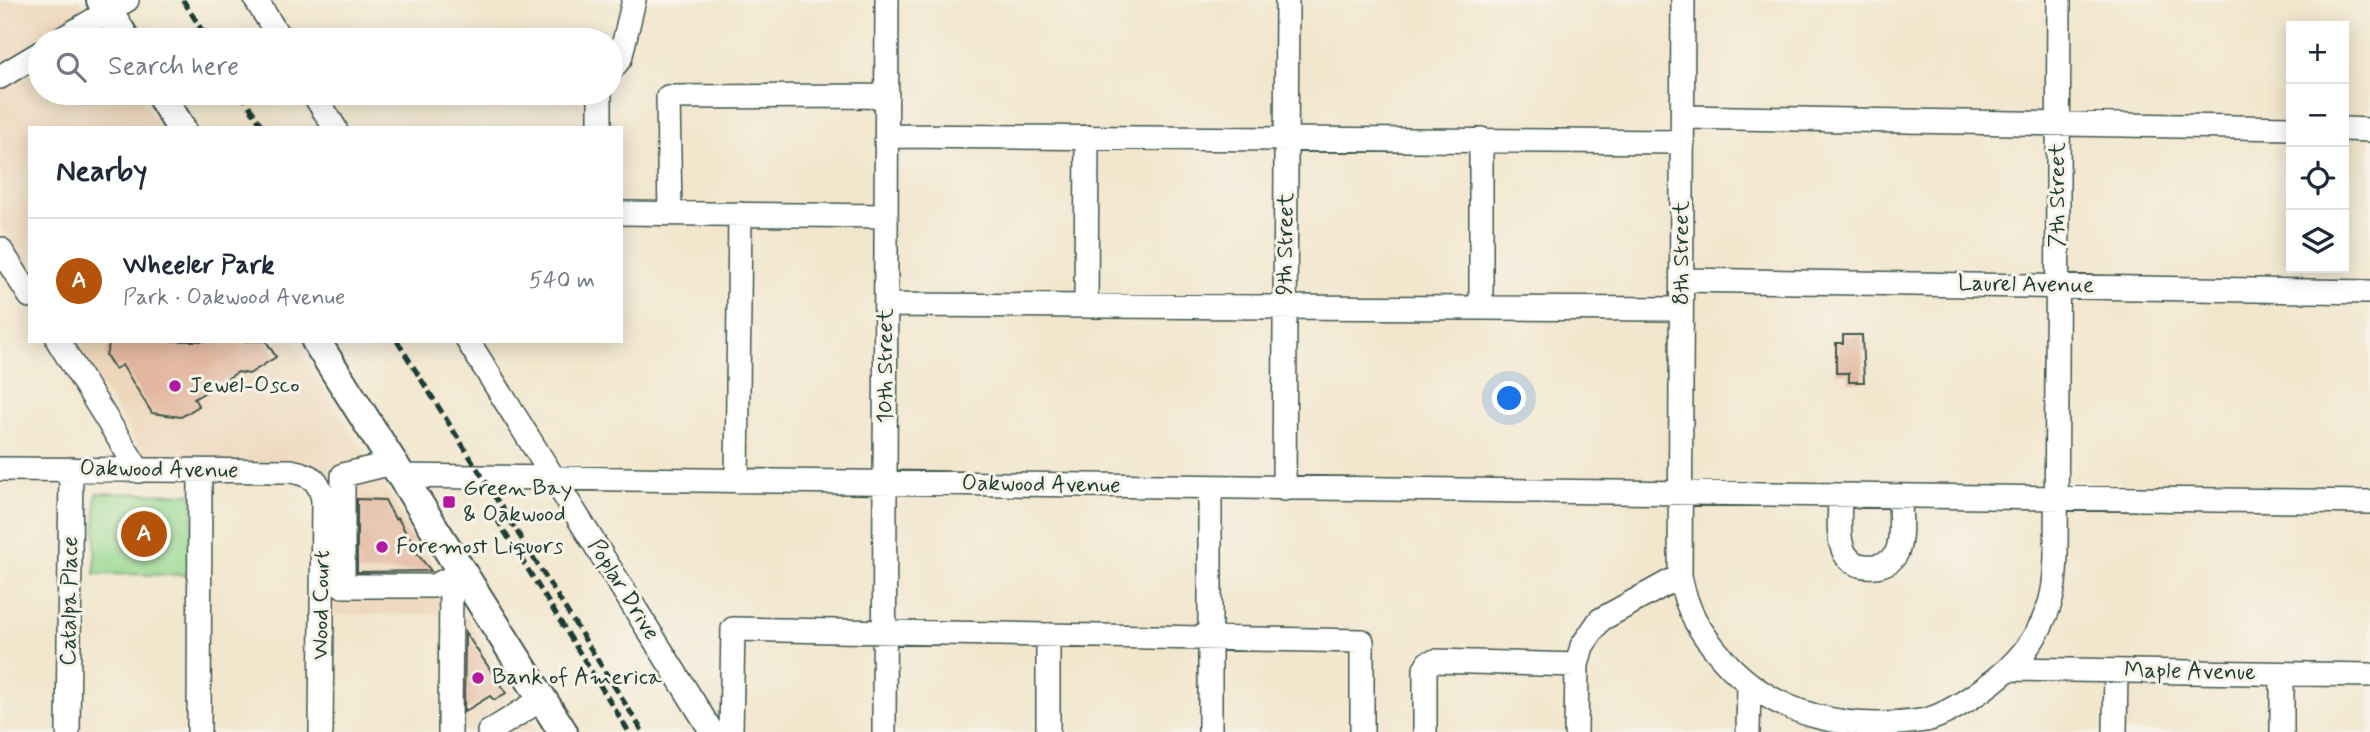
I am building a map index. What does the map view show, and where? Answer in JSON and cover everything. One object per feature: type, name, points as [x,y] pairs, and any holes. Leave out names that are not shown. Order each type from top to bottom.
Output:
[{"type":"main road","points":[[112,4],[121,28]]},
{"type":"main road","points":[[167,105],[180,126]]},
{"type":"main road","points":[[317,343],[397,469],[454,572],[563,732]]},
{"type":"street","points":[[256,0],[274,28]]},
{"type":"street","points":[[623,46],[634,0]]},
{"type":"street","name":"10th Street","points":[[884,732],[887,0]]},
{"type":"street","name":"9th Street","points":[[1284,489],[1287,0]]},
{"type":"street","name":"8th Street","points":[[1683,0],[1680,576],[1684,601],[1696,624],[1720,654],[1749,684],[1784,706],[1815,719],[1852,727],[1928,726]]},
{"type":"street","name":"7th Street","points":[[1928,726],[1975,696],[2010,669],[2032,642],[2046,615],[2054,588],[2057,498],[2059,0]]},
{"type":"street","points":[[77,28],[112,4]]},
{"type":"street","points":[[0,77],[28,60]]},
{"type":"street","points":[[670,214],[668,97],[887,96]]},
{"type":"street","points":[[321,105],[334,126]]},
{"type":"street","points":[[600,105],[600,126]]},
{"type":"street","points":[[1683,117],[2286,128]]},
{"type":"street","points":[[2349,129],[2370,130]]},
{"type":"street","points":[[887,136],[1683,142]]},
{"type":"street","points":[[1086,306],[1087,137]]},
{"type":"street","points":[[1481,139],[1481,308]]},
{"type":"street","points":[[623,213],[886,216]]},
{"type":"street","points":[[737,481],[740,214]]},
{"type":"street","points":[[0,249],[28,293]]},
{"type":"street","name":"Laurel Avenue","points":[[1682,280],[2370,292]]},
{"type":"street","points":[[886,305],[1682,309]]},
{"type":"street","points":[[59,343],[139,471]]},
{"type":"street","name":"Poplar Drive","points":[[469,343],[712,732]]},
{"type":"street","name":"Oakwood Avenue","points":[[0,469],[291,471],[305,474],[315,480]]},
{"type":"street","name":"Catalpa Place","points":[[68,732],[71,469]]},
{"type":"street","name":"Oakwood Avenue","points":[[454,572],[433,586],[343,586],[343,475],[397,469],[554,478],[1210,487],[1680,500],[1840,496]]},
{"type":"street","points":[[199,732],[200,471]]},
{"type":"street","name":"Wood Court","points":[[315,480],[321,488],[323,500],[321,732]]},
{"type":"street","points":[[1210,487],[1210,732]]},
{"type":"street","points":[[1900,497],[1899,547],[1895,555],[1882,565],[1871,566],[1859,565],[1849,559],[1840,540],[1840,496],[2370,502]]},
{"type":"street","points":[[450,732],[454,572]]},
{"type":"street","points":[[1576,732],[1577,665],[1582,646],[1600,620],[1680,576]]},
{"type":"street","points":[[731,732],[733,629],[1363,641],[1362,732]]},
{"type":"street","points":[[1048,635],[1048,732]]},
{"type":"street","points":[[1425,732],[1425,669],[1428,663],[1436,661],[1577,665]]},
{"type":"street","name":"Maple Avenue","points":[[2010,669],[2370,675]]},
{"type":"street","points":[[2115,732],[2116,671]]},
{"type":"street","points":[[2282,732],[2283,674]]},
{"type":"street","points":[[1748,732],[1749,684]]},
{"type":"street","points":[[489,732],[542,699]]},
{"type":"shaded area","points":[[0,0],[80,0],[98,28],[28,28],[28,105],[146,105],[159,126],[28,126],[28,269],[0,224]]},
{"type":"shaded area","points":[[74,343],[294,343],[443,580],[443,614],[334,615],[333,500],[331,486],[323,475],[147,460]]},
{"type":"shaded area","points":[[459,617],[467,617],[539,732],[459,732]]},
{"type":"green space","points":[[96,493],[193,494],[192,575],[95,574]]},
{"type":"building","points":[[1843,335],[1862,335],[1864,382],[1849,382],[1849,373],[1836,373],[1836,343],[1843,343]]},
{"type":"building","name":"Jewel-Osco","points":[[109,343],[267,343],[276,357],[249,374],[238,372],[194,399],[199,406],[181,417],[152,413],[122,365],[115,369],[106,355]]},
{"type":"building","name":"Foremost Liquors","points":[[357,499],[385,500],[431,571],[357,572]]},
{"type":"building","name":"Bank of America","points":[[465,632],[506,693],[494,700],[490,696],[464,712]]},
{"type":"railway","points":[[183,0],[200,28]]},
{"type":"railway","points":[[249,105],[262,126]]},
{"type":"railway","points":[[398,343],[643,732]]},
{"type":"railway","points":[[496,518],[629,732]]},
{"type":"place","name":"Jewel-Osco","points":[[175,386]]},
{"type":"place","name":"Green Bay & Oakwood","points":[[449,502]]},
{"type":"place","name":"Wheeler Park","points":[[144,534]]},
{"type":"place","name":"Foremost Liquors","points":[[382,547]]},
{"type":"place","name":"Bank of America","points":[[478,678]]}]
